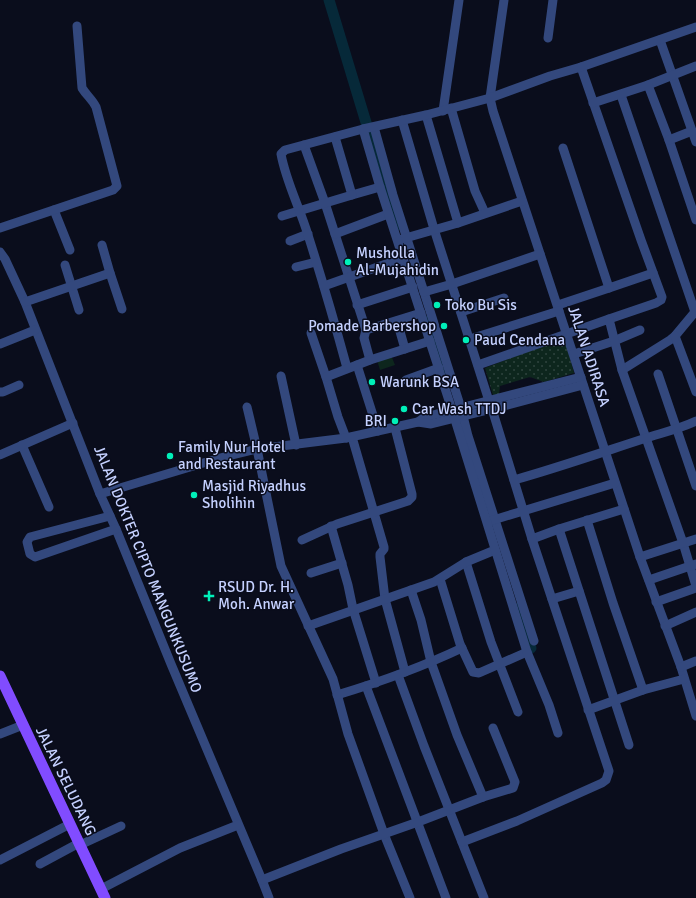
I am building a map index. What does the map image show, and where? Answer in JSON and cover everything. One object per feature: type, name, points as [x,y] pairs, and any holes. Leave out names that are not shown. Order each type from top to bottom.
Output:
[{"type":"main road","name":"JALAN SELUDANG","points":[[0,676],[103,894]]},
{"type":"street","points":[[459,0],[447,110],[475,191],[485,213]]},
{"type":"street","name":"JALAN ADIRASA","points":[[504,0],[490,98],[493,111],[559,308],[566,335],[574,354],[615,483],[656,602],[681,667],[696,716]]},
{"type":"street","points":[[548,38],[553,0]]},
{"type":"street","points":[[0,228],[113,190],[117,186],[96,107],[92,99],[82,88],[77,26]]},
{"type":"street","points":[[347,368],[308,234],[281,154],[285,150],[490,98],[550,76],[581,67],[696,27]]},
{"type":"street","points":[[660,40],[696,142]]},
{"type":"street","points":[[593,103],[621,95],[696,66]]},
{"type":"street","points":[[478,365],[661,300],[662,297],[581,67]]},
{"type":"street","points":[[648,85],[669,140],[696,220]]},
{"type":"street","points":[[621,95],[695,311],[695,314],[675,336],[622,370]]},
{"type":"street","points":[[426,115],[458,223]]},
{"type":"street","points":[[402,120],[434,230],[491,405],[523,511],[609,771],[606,780],[524,818],[462,842]]},
{"type":"street","points":[[368,128],[380,187],[388,214],[439,368],[458,413]]},
{"type":"street","points":[[368,128],[407,238],[424,292],[458,413],[487,497],[492,521],[495,550],[527,652],[549,705],[558,733]]},
{"type":"street","points":[[669,140],[692,132]]},
{"type":"street","points":[[335,137],[352,195]]},
{"type":"street","points":[[304,145],[325,203],[366,330],[364,338],[370,360]]},
{"type":"street","points":[[563,148],[609,288]]},
{"type":"street","points":[[282,216],[380,187]]},
{"type":"street","points":[[397,240],[458,223],[522,201]]},
{"type":"street","points":[[54,210],[70,250]]},
{"type":"street","points":[[335,234],[388,214]]},
{"type":"street","points":[[290,241],[308,234]]},
{"type":"street","points":[[102,245],[122,309]]},
{"type":"street","name":"JALAN DOKTER CIPTO MANGUNKUSUMO","points":[[0,252],[5,259],[25,302],[100,494],[116,529],[262,880],[267,897]]},
{"type":"street","points":[[424,292],[540,254]]},
{"type":"street","points":[[324,286],[403,258]]},
{"type":"street","points":[[296,267],[316,262]]},
{"type":"street","points":[[65,265],[79,310]]},
{"type":"street","points":[[25,302],[110,273]]},
{"type":"street","points":[[470,339],[653,273]]},
{"type":"street","points":[[358,305],[413,287]]},
{"type":"street","points":[[461,312],[504,298]]},
{"type":"street","points":[[366,330],[421,313]]},
{"type":"street","points":[[609,319],[622,370],[645,438],[683,543],[693,565],[696,587],[656,602]]},
{"type":"street","points":[[397,321],[405,349]]},
{"type":"street","points":[[0,344],[35,330]]},
{"type":"street","points":[[574,354],[614,341],[640,330]]},
{"type":"street","points":[[311,333],[338,417],[349,438],[384,550],[380,554],[380,557],[385,599],[402,673],[424,746],[484,898]]},
{"type":"street","points":[[675,336],[696,392]]},
{"type":"street","points":[[326,377],[370,360],[430,341]]},
{"type":"street","points":[[357,365],[378,431]]},
{"type":"street","points":[[406,380],[439,368]]},
{"type":"street","points":[[658,374],[696,486]]},
{"type":"street","points":[[281,376],[296,445]]},
{"type":"street","points":[[100,494],[220,458],[257,449],[349,438],[418,422],[429,416],[458,413],[582,381]]},
{"type":"street","points":[[0,392],[19,386]]},
{"type":"street","points":[[247,407],[281,566],[333,679],[348,734],[384,834],[410,898]]},
{"type":"street","points":[[514,480],[645,438],[676,430],[696,421]]},
{"type":"street","points":[[0,455],[73,423]]},
{"type":"street","points":[[302,540],[331,526],[408,501],[412,497],[395,428]]},
{"type":"street","points":[[22,445],[49,507]]},
{"type":"street","points":[[492,521],[615,483]]},
{"type":"street","points":[[532,539],[624,509]]},
{"type":"street","points":[[110,516],[30,537],[27,542],[30,554],[35,556],[116,529]]},
{"type":"street","points":[[587,520],[613,603],[643,690]]},
{"type":"street","points":[[492,521],[534,641]]},
{"type":"street","points":[[331,526],[376,683]]},
{"type":"street","points":[[559,529],[629,745]]},
{"type":"street","points":[[640,557],[696,539]]},
{"type":"street","points":[[308,626],[440,579],[466,562],[495,550]]},
{"type":"street","points":[[466,562],[518,712]]},
{"type":"street","points":[[311,573],[342,563]]},
{"type":"street","points":[[649,580],[693,565]]},
{"type":"street","points":[[440,579],[462,648],[473,672],[479,673],[527,652]]},
{"type":"street","points":[[411,590],[432,662],[457,735],[484,797]]},
{"type":"street","points":[[552,600],[579,591]]},
{"type":"street","points":[[665,626],[696,612]]},
{"type":"street","points":[[337,694],[376,683],[432,662],[462,648]]},
{"type":"street","points":[[681,667],[696,661]]},
{"type":"street","points":[[588,710],[643,690],[684,679]]},
{"type":"street","points":[[366,686],[446,898]]},
{"type":"street","points":[[0,734],[23,725]]},
{"type":"street","points":[[262,880],[341,849],[450,811],[484,797],[513,788],[515,785],[514,780],[493,728]]},
{"type":"street","points":[[0,860],[70,824]]},
{"type":"street","points":[[103,894],[180,848],[238,825]]},
{"type":"street","points":[[40,864],[121,826]]},
{"type":"green space","points":[[565,340],[574,373],[544,382],[530,377],[500,386],[499,394],[493,395],[485,368],[523,353]]},
{"type":"green space","points":[[391,355],[395,365],[380,370],[377,360]]},
{"type":"waterway","points":[[329,0],[397,225]]},
{"type":"waterway","points":[[428,321],[447,379]]},
{"type":"waterway","points":[[519,608],[531,648]]},
{"type":"place","name":"Musholla Al-Mujahidin","points":[[348,262]]},
{"type":"place","name":"Toko Bu Sis","points":[[437,305]]},
{"type":"place","name":"Pomade Barbershop","points":[[444,326]]},
{"type":"place","name":"Paud Cendana","points":[[466,340]]},
{"type":"place","name":"Warunk BSA","points":[[372,382]]},
{"type":"place","name":"Car Wash TTDJ","points":[[404,409]]},
{"type":"place","name":"BRI","points":[[395,421]]},
{"type":"place","name":"Family Nur Hotel and Restaurant","points":[[170,456]]},
{"type":"place","name":"Masjid Riyadhus Sholihin","points":[[194,495]]},
{"type":"place","name":"RSUD Dr. H. Moh. Anwar","points":[[209,596]]}]
